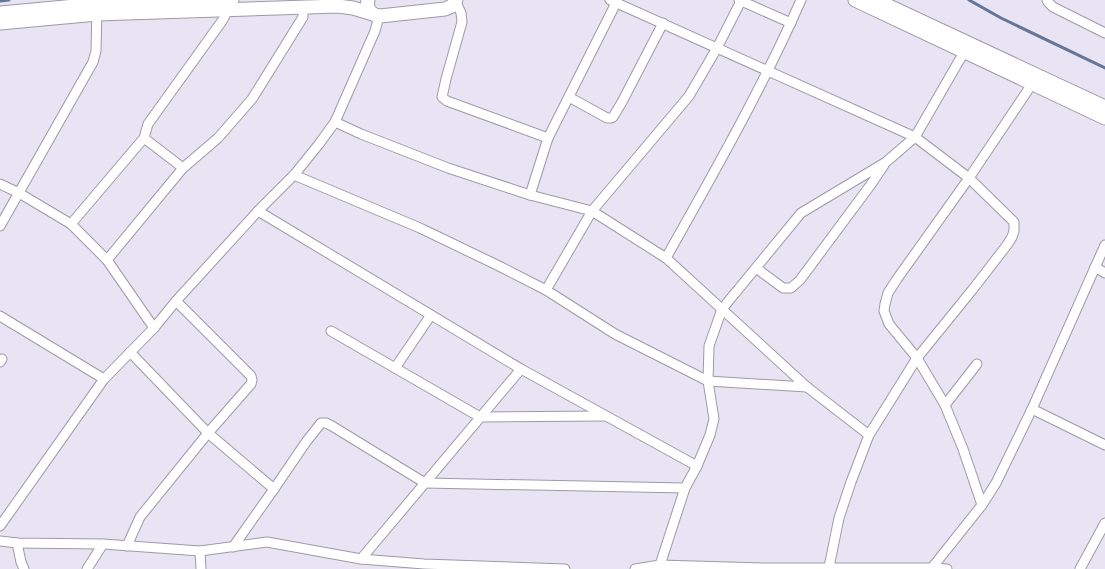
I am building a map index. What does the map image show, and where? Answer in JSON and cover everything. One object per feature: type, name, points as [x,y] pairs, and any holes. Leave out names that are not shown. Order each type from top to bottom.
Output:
[{"type":"street","points":[[368,0],[368,9],[376,15]]},
{"type":"street","points":[[546,290],[592,211],[689,96],[717,48],[740,0],[791,24]]},
{"type":"street","points":[[666,258],[726,150],[791,24],[801,0]]},
{"type":"street","points":[[855,0],[1105,107]]},
{"type":"street","points":[[876,0],[1032,84],[1105,118]]},
{"type":"street","points":[[1047,0],[1053,7],[1105,33]]},
{"type":"street","points":[[0,23],[97,9],[228,3],[303,7],[338,6],[364,10],[376,15],[445,9],[452,6],[456,1],[461,13],[462,22],[442,97],[447,101],[548,138]]},
{"type":"street","points":[[530,195],[548,138],[569,97],[613,1],[915,137],[969,178],[1014,222],[1012,237],[974,289],[917,358],[869,435],[839,518],[829,567]]},
{"type":"street","points":[[71,224],[144,138],[148,124],[222,21],[225,16],[228,3]]},
{"type":"street","points":[[0,13],[41,4],[97,9]]},
{"type":"street","points":[[107,260],[183,168],[218,138],[252,99],[303,18],[303,7]]},
{"type":"street","points":[[0,226],[93,62],[96,51],[97,9]]},
{"type":"street","points":[[0,526],[104,379],[154,328],[176,301],[294,175],[336,122],[375,32],[376,15]]},
{"type":"street","points":[[569,97],[607,118],[613,117],[663,24]]},
{"type":"street","points":[[661,567],[685,488],[697,466],[710,435],[714,419],[708,381],[709,346],[722,309],[801,213],[886,162],[915,137],[966,48]]},
{"type":"street","points":[[982,505],[963,449],[945,405],[917,358],[889,324],[884,311],[888,294],[897,279],[969,178],[1032,84]]},
{"type":"street","points":[[336,122],[361,134],[448,168],[530,195],[592,211],[666,258],[807,387],[869,435]]},
{"type":"street","points":[[144,138],[183,168]]},
{"type":"street","points":[[756,268],[783,288],[791,288],[804,274],[886,162]]},
{"type":"street","points":[[294,175],[420,228],[499,266],[546,290],[616,334],[708,381],[807,387]]},
{"type":"street","points":[[0,184],[19,193],[71,224],[107,260],[154,328]]},
{"type":"street","points":[[258,212],[521,368],[697,466]]},
{"type":"street","points":[[932,568],[982,505],[996,483],[1032,409],[1105,245]]},
{"type":"street","points":[[1095,267],[1105,272]]},
{"type":"street","points":[[127,546],[140,517],[208,433],[249,387],[252,380],[251,376],[176,301]]},
{"type":"street","points":[[395,368],[431,315]]},
{"type":"street","points":[[0,316],[104,379]]},
{"type":"street","points":[[331,331],[480,417],[606,416]]},
{"type":"street","points":[[130,352],[208,433],[274,489]]},
{"type":"street","points":[[945,405],[977,364]]},
{"type":"street","points":[[361,558],[521,368]]},
{"type":"street","points":[[1032,409],[1105,445]]},
{"type":"street","points":[[233,547],[320,423],[326,423],[425,483],[685,488]]},
{"type":"street","points":[[1080,569],[1105,523]]},
{"type":"street","points":[[0,541],[17,543],[103,544],[200,551],[267,542],[424,567],[565,569]]},
{"type":"street","points":[[17,543],[24,569]]},
{"type":"street","points":[[87,569],[103,544]]},
{"type":"street","points":[[200,551],[201,569]]},
{"type":"street","points":[[635,569],[661,567],[947,569]]},
{"type":"waterway","points":[[0,1],[9,0]]},
{"type":"waterway","points":[[969,0],[1001,18],[1105,68]]}]
